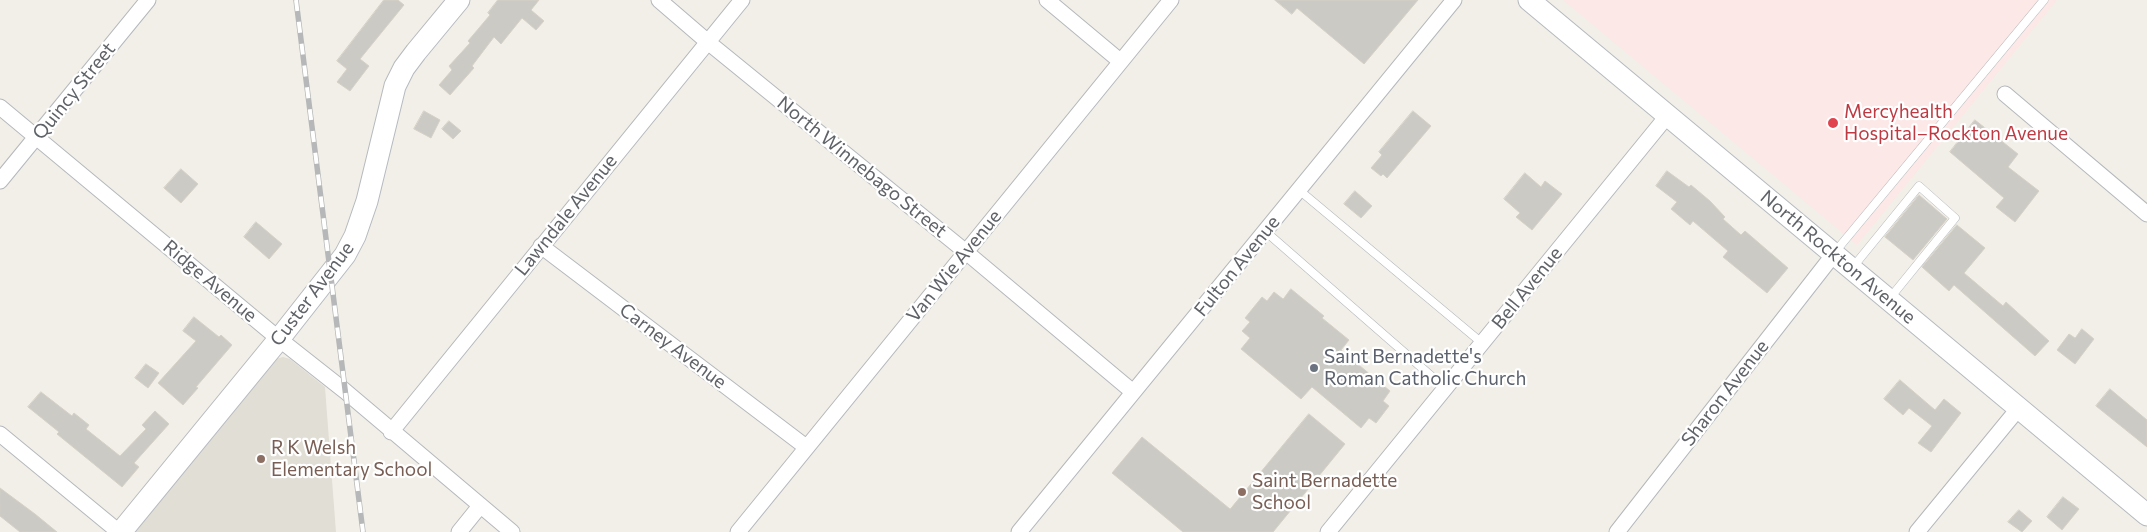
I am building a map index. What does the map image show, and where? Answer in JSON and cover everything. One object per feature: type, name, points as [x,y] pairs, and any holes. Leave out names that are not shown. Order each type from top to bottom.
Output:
[{"type":"main road","name":"Custer Avenue","points":[[120,532],[331,274],[355,236],[367,201],[396,86],[404,68],[458,0]]},
{"type":"main road","name":"North Rockton Avenue","points":[[1536,4],[2147,515]]},
{"type":"street","name":"Quincy Street","points":[[0,181],[148,0]]},
{"type":"street","name":"North Winnebago Street","points":[[659,0],[1133,392]]},
{"type":"street","name":"Lawndale Avenue","points":[[391,432],[540,246],[709,43],[742,0]]},
{"type":"street","points":[[1047,0],[1120,61]]},
{"type":"street","name":"Van Wie Avenue","points":[[738,532],[1170,0]]},
{"type":"street","name":"Fulton Avenue","points":[[1019,532],[1453,1]]},
{"type":"street","points":[[2005,94],[2147,214]]},
{"type":"street","name":"Ridge Avenue","points":[[0,108],[279,339],[345,391],[391,432],[512,532]]},
{"type":"street","name":"Bell Avenue","points":[[1328,532],[1668,115]]},
{"type":"street","name":"Carney Avenue","points":[[540,246],[806,446]]},
{"type":"street","name":"Sharon Avenue","points":[[1617,532],[1834,254]]},
{"type":"street","points":[[1917,532],[2018,408]]},
{"type":"street","points":[[0,434],[120,532]]},
{"type":"street","points":[[459,532],[480,506]]},
{"type":"lane","points":[[1834,254],[2044,0]]},
{"type":"lane","points":[[1852,269],[1919,186],[1955,218],[1889,300]]},
{"type":"lane","points":[[1299,190],[1482,343]]},
{"type":"lane","points":[[1265,231],[1446,388]]},
{"type":"shaded area","name":"Mercyhealth Hospital–Rockton Avenue","points":[[1563,0],[2057,0],[1857,245]]},
{"type":"shaded area","name":"R K Welsh Elementary School","points":[[283,357],[290,359],[325,387],[336,532],[132,532],[275,359]]},
{"type":"building","points":[[384,0],[398,0],[404,5],[360,59],[369,66],[350,91],[337,82],[347,69],[337,61]]},
{"type":"building","points":[[498,0],[539,0],[531,10],[544,21],[536,30],[522,18],[501,44],[494,37],[472,66],[474,68],[450,95],[439,85],[452,70],[449,66],[470,43],[468,41],[490,15],[488,13]]},
{"type":"building","points":[[1275,0],[1418,0],[1364,64],[1297,8],[1292,14]]},
{"type":"building","points":[[424,111],[440,120],[431,138],[414,129]]},
{"type":"building","points":[[1413,111],[1431,126],[1387,178],[1383,174],[1381,176],[1371,168],[1382,155],[1379,152]]},
{"type":"building","points":[[1975,120],[2018,154],[2008,167],[2039,191],[2015,222],[1996,207],[2004,198],[1950,152]]},
{"type":"building","points":[[449,121],[461,131],[453,139],[442,129]]},
{"type":"building","points":[[181,169],[198,184],[181,203],[164,188]]},
{"type":"building","points":[[1667,171],[1689,187],[1691,185],[1710,201],[1725,217],[1723,219],[1741,235],[1745,231],[1788,268],[1767,293],[1723,257],[1728,251],[1693,221],[1690,225],[1671,209],[1677,202],[1656,186]]},
{"type":"building","points":[[1525,173],[1541,187],[1545,181],[1562,194],[1532,230],[1516,217],[1520,213],[1504,199]]},
{"type":"building","points":[[1355,191],[1372,206],[1361,218],[1344,204]]},
{"type":"building","points":[[1919,195],[1947,219],[1913,260],[1885,237]]},
{"type":"building","points":[[256,222],[282,244],[269,259],[244,237]]},
{"type":"building","points":[[1957,225],[1985,248],[1964,273],[2003,306],[2006,302],[2049,341],[2035,356],[1954,285],[1949,291],[1922,267]]},
{"type":"building","name":"Saint Bernadette's Roman Catholic Church","points":[[1291,289],[1324,316],[1322,318],[1349,340],[1341,350],[1390,391],[1383,401],[1389,406],[1376,423],[1369,418],[1361,428],[1312,387],[1301,399],[1241,349],[1250,338],[1242,331],[1250,322],[1245,318],[1262,297],[1267,301],[1274,292],[1283,299]]},
{"type":"building","points":[[194,317],[219,337],[221,335],[232,345],[183,405],[158,383],[196,341],[183,331]]},
{"type":"building","points":[[2082,329],[2094,339],[2075,364],[2057,350],[2069,334],[2075,338]]},
{"type":"building","points":[[146,364],[159,373],[148,388],[135,378]]},
{"type":"building","points":[[1900,380],[1935,410],[1944,399],[1961,413],[1931,452],[1918,443],[1932,426],[1909,408],[1903,415],[1884,399]]},
{"type":"building","points":[[2110,389],[2147,420],[2147,447],[2096,406]]},
{"type":"building","points":[[41,392],[72,416],[74,413],[89,425],[86,429],[120,456],[146,429],[142,425],[155,411],[169,424],[134,463],[139,467],[122,487],[57,434],[59,432],[28,407]]},
{"type":"building","points":[[1309,414],[1345,444],[1273,532],[1183,532],[1112,473],[1142,437],[1230,509]]},
{"type":"building","points":[[0,488],[57,532],[20,532],[0,516]]},
{"type":"building","points":[[2063,497],[2079,509],[2062,530],[2047,517]]},
{"type":"building","points":[[2019,510],[2032,521],[2022,532],[2008,522]]},
{"type":"railway","points":[[296,0],[363,532]]},
{"type":"place","name":"Mercyhealth Hospital–Rockton Avenue","points":[[1833,123]]},
{"type":"place","name":"Saint Bernadette's Roman Catholic Church","points":[[1314,368]]},
{"type":"place","name":"R K Welsh Elementary School","points":[[261,459]]},
{"type":"place","name":"Saint Bernadette School","points":[[1242,492]]}]
